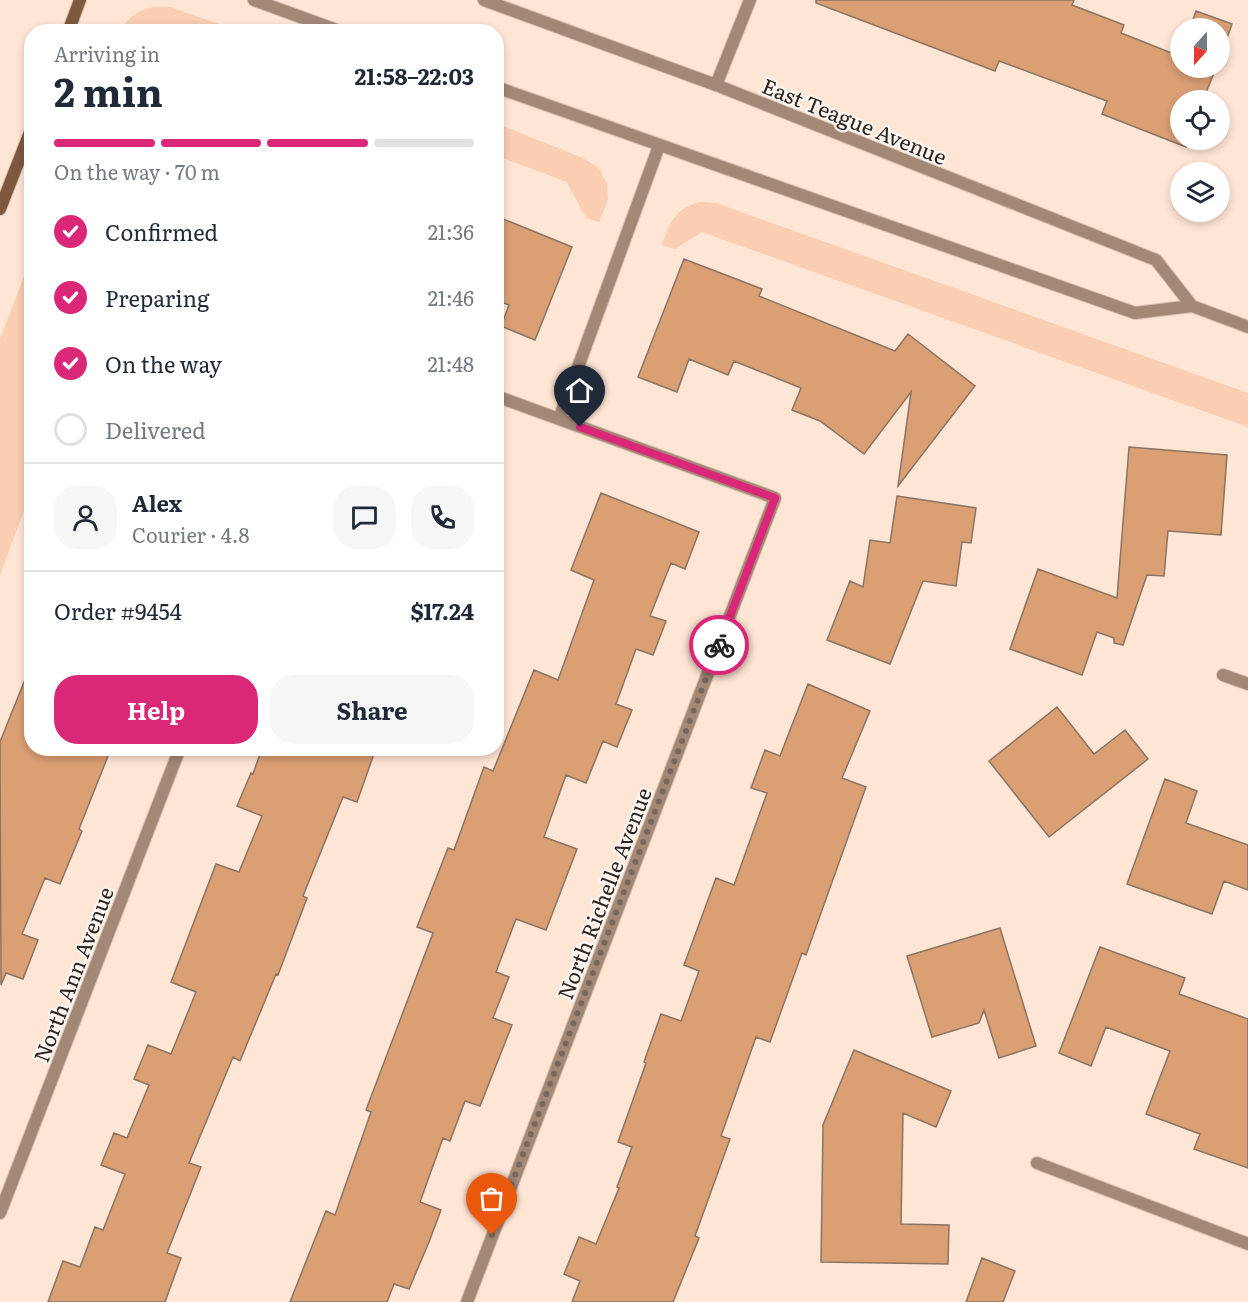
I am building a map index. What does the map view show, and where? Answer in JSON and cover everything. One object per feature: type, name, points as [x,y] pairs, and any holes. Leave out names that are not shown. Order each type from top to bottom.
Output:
[{"type":"main road","points":[[71,24],[80,0]]},
{"type":"main road","points":[[0,209],[24,148]]},
{"type":"street","points":[[254,0],[320,24]]},
{"type":"street","name":"East Teague Avenue","points":[[484,0],[716,86],[1156,260],[1192,306]]},
{"type":"street","points":[[716,86],[750,0]]},
{"type":"street","points":[[504,90],[1135,313],[1192,306],[1248,327]]},
{"type":"street","points":[[504,399],[559,419],[659,146]]},
{"type":"street","name":"North Richelle Avenue","points":[[467,1302],[775,498],[559,419]]},
{"type":"street","points":[[1223,675],[1248,684]]},
{"type":"street","name":"North Ann Avenue","points":[[0,1213],[177,756]]},
{"type":"street","points":[[1037,1163],[1248,1244]]},
{"type":"shaded area","points":[[153,7],[170,7],[219,24],[125,24],[142,11]]},
{"type":"shaded area","points":[[504,127],[583,158],[599,168],[607,184],[608,199],[599,222],[586,218],[567,182],[504,159]]},
{"type":"shaded area","points":[[700,202],[716,203],[1248,393],[1248,427],[702,232],[675,249],[662,245],[668,229],[679,212]]},
{"type":"shaded area","points":[[24,276],[24,511],[0,575],[0,339]]},
{"type":"building","points":[[816,0],[1074,0],[1072,5],[1124,25],[1121,33],[1170,52],[1170,78],[1212,78],[1207,90],[1170,90],[1170,141],[1102,114],[1107,101],[999,61],[995,71],[816,3]]},
{"type":"building","points":[[1196,11],[1215,18],[1194,18]]},
{"type":"building","points":[[504,219],[572,247],[535,340],[504,327],[504,318],[509,305],[504,303]]},
{"type":"building","points":[[684,259],[762,289],[759,296],[895,351],[908,334],[975,386],[898,486],[911,392],[864,454],[820,421],[792,410],[801,388],[734,361],[728,375],[689,359],[677,392],[638,377]]},
{"type":"building","points":[[1129,447],[1227,455],[1221,535],[1168,531],[1164,576],[1147,575],[1123,645],[1114,643],[1114,638],[1097,632],[1082,675],[1010,649],[1038,569],[1117,598]]},
{"type":"building","points":[[601,493],[699,532],[685,569],[671,563],[650,616],[666,621],[653,655],[636,649],[616,704],[632,710],[617,747],[603,741],[586,783],[566,775],[544,837],[577,849],[546,930],[516,919],[496,972],[509,977],[493,1018],[512,1025],[480,1106],[465,1101],[450,1141],[443,1138],[420,1202],[441,1210],[409,1289],[394,1284],[387,1302],[290,1302],[326,1211],[335,1215],[371,1112],[366,1110],[433,933],[417,927],[448,848],[454,850],[484,767],[493,771],[499,756],[504,756],[504,744],[534,670],[558,680],[594,580],[571,570]]},
{"type":"building","points":[[897,496],[976,508],[971,543],[962,542],[956,586],[923,581],[890,664],[827,640],[850,581],[863,587],[870,540],[890,543]]},
{"type":"building","points":[[24,682],[24,756],[108,756],[79,829],[82,831],[60,884],[45,878],[22,934],[38,940],[23,979],[6,973],[1,985],[0,742]]},
{"type":"building","points":[[808,684],[870,711],[842,778],[866,787],[806,955],[802,953],[770,1042],[756,1037],[721,1136],[730,1139],[695,1236],[699,1238],[673,1302],[572,1302],[580,1281],[564,1274],[579,1237],[596,1244],[619,1188],[617,1187],[632,1147],[618,1142],[661,1014],[681,1021],[699,971],[684,965],[716,878],[734,885],[767,793],[751,788],[765,750],[780,756]]},
{"type":"building","points":[[1057,707],[1094,754],[1125,730],[1148,759],[1049,837],[989,761]]},
{"type":"building","points":[[259,756],[373,756],[357,802],[343,797],[303,896],[307,898],[278,975],[276,974],[240,1061],[233,1057],[189,1163],[201,1167],[167,1253],[181,1258],[165,1302],[48,1302],[63,1261],[80,1267],[95,1227],[103,1230],[125,1174],[101,1165],[114,1133],[127,1138],[149,1085],[134,1079],[148,1045],[171,1054],[196,992],[171,982],[216,864],[239,872],[262,816],[237,806],[251,773],[253,774]]},
{"type":"building","points":[[1165,779],[1197,791],[1186,823],[1248,845],[1248,890],[1224,881],[1212,914],[1127,884]]},
{"type":"building","points":[[1000,928],[1036,1046],[999,1058],[984,1010],[979,1023],[932,1037],[907,956]]},
{"type":"building","points":[[1100,947],[1185,978],[1179,994],[1248,1019],[1248,1168],[1194,1149],[1200,1134],[1146,1114],[1170,1051],[1106,1027],[1091,1066],[1059,1053]]},
{"type":"building","points":[[854,1050],[951,1091],[936,1127],[903,1113],[901,1224],[949,1225],[948,1264],[821,1262],[823,1125]]},
{"type":"building","points":[[982,1258],[1015,1271],[1003,1302],[966,1302]]},
{"type":"way so far","points":[[492,1235],[719,645]]},
{"type":"route","points":[[580,427],[775,498],[719,645]]}]
